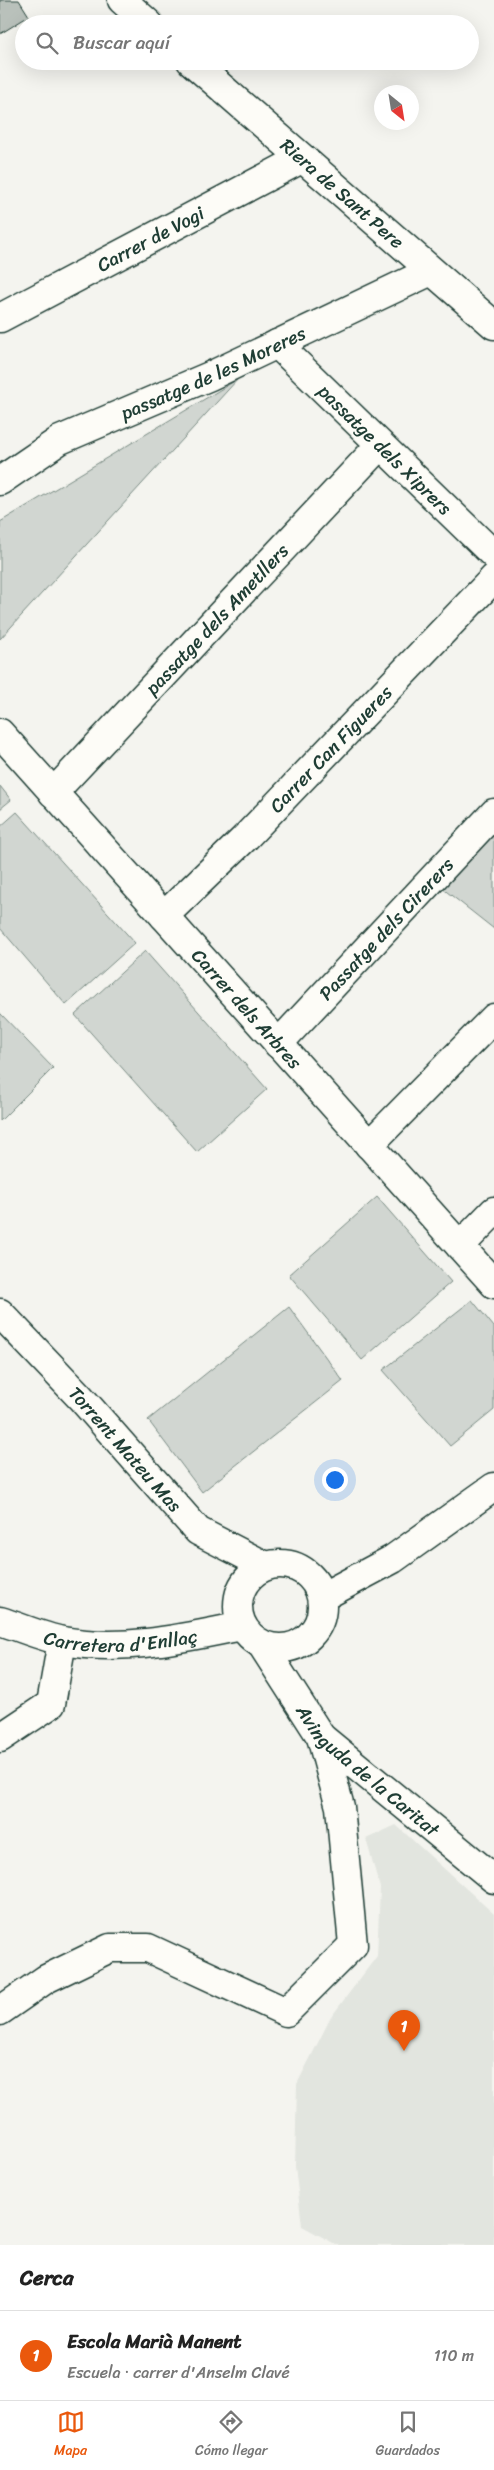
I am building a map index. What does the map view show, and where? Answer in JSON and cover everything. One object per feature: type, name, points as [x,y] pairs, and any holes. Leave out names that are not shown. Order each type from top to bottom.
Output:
[{"type":"street","points":[[122,0],[139,15]]},
{"type":"street","name":"Riera de Sant Pere","points":[[201,70],[301,159],[494,325]]},
{"type":"street","name":"Carrer de Vogi","points":[[0,318],[301,159]]},
{"type":"street","name":"passatge de les Moreres","points":[[0,481],[60,440],[210,376],[431,271]]},
{"type":"street","name":"passatge dels Xiprers","points":[[277,344],[380,445],[493,574]]},
{"type":"street","name":"passatge dels Ametllers","points":[[53,792],[380,445]]},
{"type":"street","name":"Carrer Can Figueres","points":[[164,916],[244,839],[493,574]]},
{"type":"street","name":"Carrer dels Arbres","points":[[0,733],[494,1284]]},
{"type":"street","name":"Passatge dels Cirerers","points":[[278,1044],[494,813]]},
{"type":"street","points":[[368,1145],[494,1018]]},
{"type":"street","points":[[460,1246],[494,1211]]},
{"type":"street","name":"Torrent Mateu Mas","points":[[0,1313],[81,1398],[198,1531],[266,1566]]},
{"type":"street","points":[[322,1597],[393,1559],[494,1487]]},
{"type":"street","points":[[279,1563],[294,1566],[310,1576],[322,1597],[320,1621],[307,1639],[298,1645],[284,1648],[262,1645],[252,1638],[242,1626],[237,1604],[245,1582],[253,1573],[266,1566],[279,1563]]},
{"type":"street","name":"Carretera d'Enllaç","points":[[0,1620],[62,1641],[114,1646],[159,1643],[242,1626]]},
{"type":"street","points":[[0,1738],[51,1704],[62,1641]]},
{"type":"street","name":"Avinguda de la Caritat","points":[[262,1645],[320,1737],[494,1879]]},
{"type":"street","points":[[0,2011],[46,1979],[110,1948],[148,1948],[286,2012],[353,1945],[340,1807],[320,1737]]},
{"type":"shaded area","points":[[238,379],[0,639],[0,522]]},
{"type":"shaded area","points":[[0,786],[11,800],[0,809]]},
{"type":"shaded area","points":[[17,812],[135,943],[66,1005],[0,928],[0,827]]},
{"type":"shaded area","points":[[494,833],[494,929],[442,888]]},
{"type":"shaded area","points":[[145,951],[267,1089],[197,1152],[75,1015]]},
{"type":"shaded area","points":[[0,1013],[53,1068],[0,1121]]},
{"type":"shaded area","points":[[377,1197],[451,1282],[362,1360],[289,1275]]},
{"type":"shaded area","points":[[472,1300],[494,1327],[494,1410],[450,1446],[383,1370]]},
{"type":"shaded area","points":[[289,1307],[343,1381],[202,1492],[148,1420]]},
{"type":"shaded area","points":[[396,1825],[494,1914],[494,2245],[337,2245],[302,2226],[295,2166],[297,2084],[331,2017],[377,1956],[380,1888],[366,1839]]},
{"type":"building","points":[[0,0],[19,0],[28,15],[15,15],[15,25],[0,34]]},
{"type":"place","name":"Escola Marià Manent","points":[[404,2051]]}]
